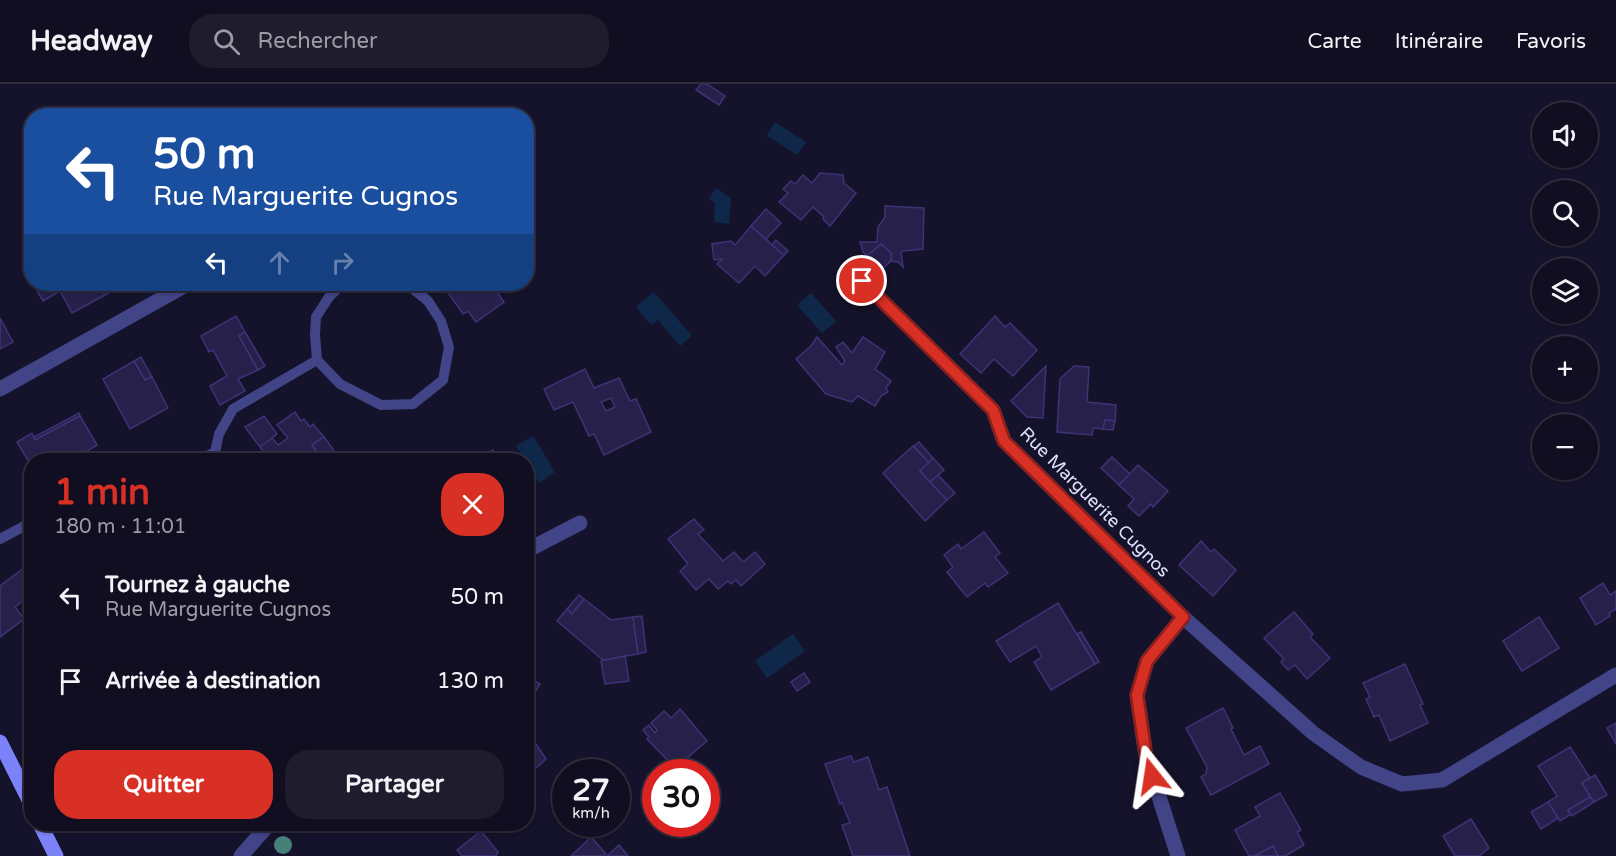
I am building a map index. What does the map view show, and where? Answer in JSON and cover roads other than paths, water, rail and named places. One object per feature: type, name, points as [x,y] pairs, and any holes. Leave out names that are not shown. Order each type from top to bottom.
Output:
[{"type":"street","name":"Rue Marguerite Cugnos","points":[[862,281],[993,410],[1004,441],[1183,617],[1312,733],[1361,767],[1402,784],[1442,780],[1616,675]]},
{"type":"street","points":[[0,389],[175,291]]},
{"type":"street","points":[[534,547],[580,524]]},
{"type":"street","points":[[1178,856],[1146,756],[1137,695],[1147,661],[1183,617]]},
{"type":"street","points":[[0,742],[24,790]]},
{"type":"street","points":[[44,831],[56,856]]},
{"type":"street","points":[[241,856],[263,831]]},
{"type":"lane","points":[[334,291],[316,317],[317,360],[340,384],[381,405],[412,405],[443,380],[449,347],[441,321],[428,301],[416,291]]},
{"type":"lane","points":[[213,453],[219,434],[233,409],[317,360]]},
{"type":"lane","points":[[0,538],[24,526]]},
{"type":"water","points":[[775,122],[806,142],[797,155],[767,136]]},
{"type":"water","points":[[716,188],[731,198],[729,224],[714,222],[715,203],[709,199]]},
{"type":"water","points":[[654,292],[692,336],[680,346],[658,320],[651,325],[636,307]]},
{"type":"water","points":[[811,293],[836,321],[822,333],[797,305]]},
{"type":"water","points":[[533,436],[555,472],[539,483],[534,475],[534,453],[520,453],[516,446]]},
{"type":"water","points":[[793,634],[805,651],[767,678],[755,661]]}]
